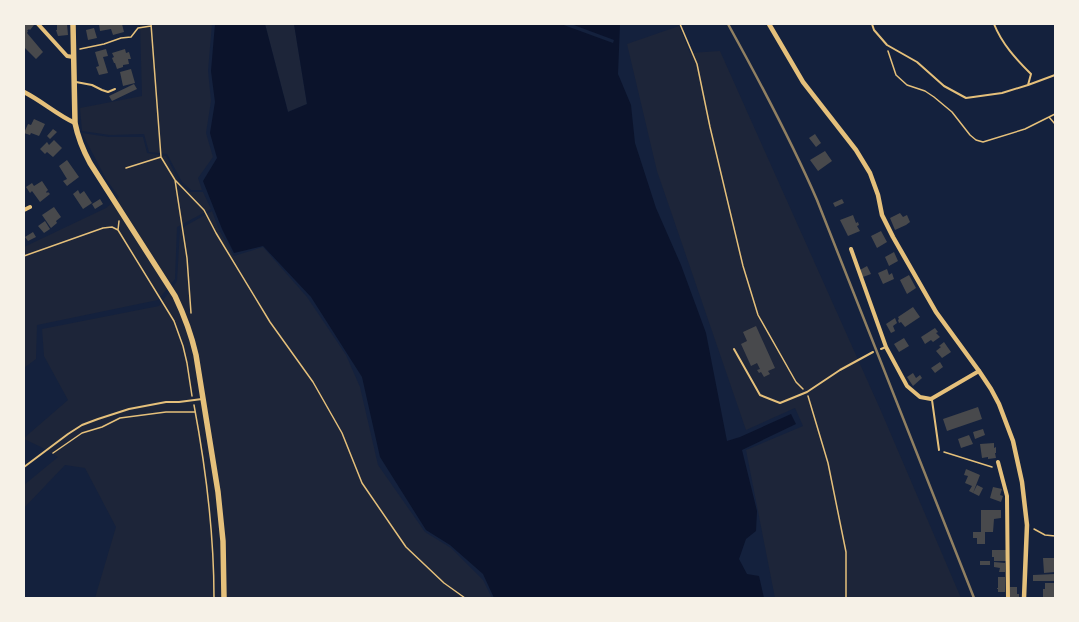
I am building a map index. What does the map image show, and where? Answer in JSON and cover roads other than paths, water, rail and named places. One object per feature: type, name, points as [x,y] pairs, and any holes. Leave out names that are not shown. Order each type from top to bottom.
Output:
[{"type":"main road","points":[[73,24],[75,123],[78,137],[83,150],[175,296],[185,316],[191,334],[196,355],[218,492],[223,541],[224,598]]},
{"type":"street","points":[[38,24],[67,56],[73,57]]},
{"type":"street","points":[[769,24],[803,82],[856,150],[870,173],[878,195],[882,215],[892,237],[936,312],[979,370],[991,389],[998,404],[1013,441],[1022,482],[1027,525],[1024,598]]},
{"type":"street","points":[[24,92],[66,119],[75,123]]},
{"type":"street","points":[[24,210],[30,207]]},
{"type":"street","points":[[850,249],[884,348],[907,386],[920,397],[932,399],[979,370]]},
{"type":"street","points":[[998,462],[1007,496],[1008,598]]},
{"type":"lane","points":[[872,24],[874,30],[888,45],[917,62],[944,86],[966,98],[1002,93],[1055,75]]},
{"type":"lane","points":[[994,24],[998,34],[1011,54],[1031,74],[1028,85]]},
{"type":"lane","points":[[74,82],[92,85],[108,92],[115,89]]},
{"type":"lane","points":[[734,349],[760,395],[780,403],[807,392],[840,370],[874,352]]},
{"type":"lane","points":[[24,467],[82,425],[129,409],[166,402],[203,399]]},
{"type":"lane","points":[[932,399],[938,450]]},
{"type":"railway","points":[[728,24],[775,111],[817,200],[974,598]]}]
